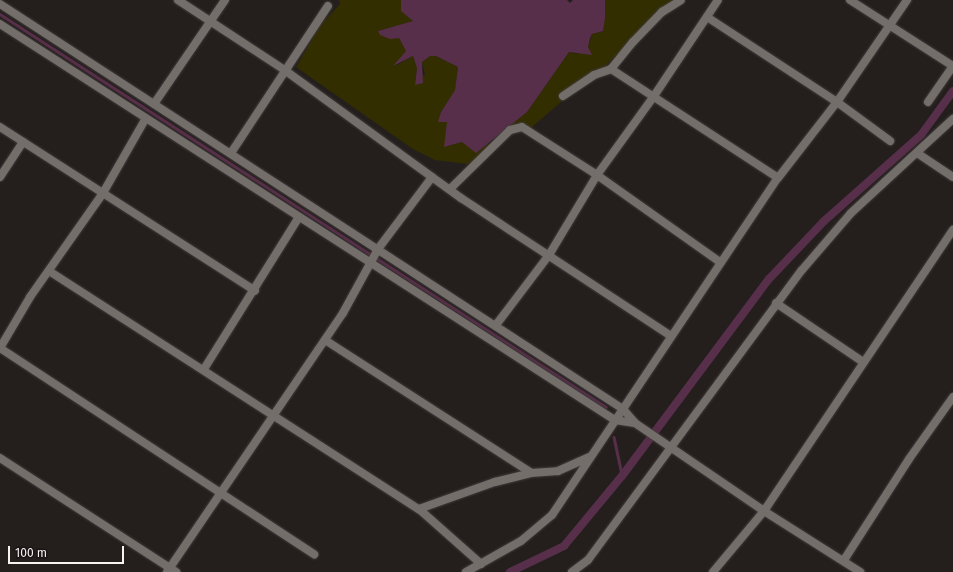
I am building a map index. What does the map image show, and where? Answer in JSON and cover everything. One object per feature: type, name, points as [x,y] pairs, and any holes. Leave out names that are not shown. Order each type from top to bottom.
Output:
[{"type":"street","points":[[178,0],[210,23],[286,71],[432,177],[671,336]]},
{"type":"street","points":[[154,104],[225,0]]},
{"type":"street","points":[[563,96],[594,75],[611,69],[633,42],[662,12],[681,0]]},
{"type":"street","points":[[496,325],[549,255],[597,175],[654,96],[718,0]]},
{"type":"street","points":[[850,0],[953,66],[928,102]]},
{"type":"street","points":[[466,572],[521,541],[552,515],[720,262],[778,178],[837,102],[906,0]]},
{"type":"street","points":[[0,4],[496,325],[623,409],[635,423],[668,447],[764,511],[844,560],[860,572]]},
{"type":"street","points":[[231,153],[328,6]]},
{"type":"street","points":[[707,17],[837,102],[890,141]]},
{"type":"street","points":[[0,24],[615,420],[635,423]]},
{"type":"street","points":[[611,69],[778,178]]},
{"type":"street","points":[[146,118],[103,193],[30,297],[0,348],[314,554]]},
{"type":"street","points":[[572,572],[588,560],[668,447],[776,303],[852,213],[953,119]]},
{"type":"street","points":[[450,189],[510,130],[522,126],[597,175],[720,262]]},
{"type":"street","points":[[0,127],[255,291]]},
{"type":"street","points":[[0,177],[23,142]]},
{"type":"street","points":[[918,153],[953,177]]},
{"type":"street","points":[[0,458],[171,571],[220,492],[325,340],[378,250],[432,177]]},
{"type":"street","points":[[204,369],[255,291],[299,217]]},
{"type":"street","points":[[713,572],[764,511],[862,362],[953,230]]},
{"type":"street","points":[[49,271],[274,414],[419,509],[480,564]]},
{"type":"street","points":[[776,303],[862,362]]},
{"type":"street","points":[[325,340],[531,473]]},
{"type":"street","points":[[844,560],[908,460],[953,397]]},
{"type":"street","points":[[419,509],[495,482],[531,473],[558,471],[591,456]]},
{"type":"shaded area","points":[[339,0],[401,0],[401,11],[414,21],[378,31],[399,38],[406,51],[395,66],[413,56],[417,68],[415,85],[425,74],[422,62],[430,56],[436,56],[458,67],[455,91],[441,112],[439,122],[447,122],[448,146],[462,142],[490,144],[507,127],[527,112],[569,52],[577,54],[588,47],[592,34],[603,31],[605,0],[674,0],[600,71],[583,83],[525,133],[511,132],[476,161],[467,164],[435,160],[413,149],[296,67],[320,26],[340,4]]},
{"type":"shaded area","points":[[401,0],[567,0],[570,3],[573,0],[605,0],[605,18],[603,31],[592,34],[590,38],[588,47],[592,55],[569,52],[527,112],[476,153],[462,142],[444,147],[447,122],[438,122],[441,112],[455,90],[458,67],[436,56],[430,56],[422,62],[423,83],[415,85],[417,68],[413,56],[393,66],[406,51],[399,38],[390,39],[380,35],[378,31],[413,21],[401,11]]},
{"type":"waterway","points":[[0,14],[606,407]]},
{"type":"waterway","points":[[510,572],[564,546],[622,476],[769,279],[823,222],[921,135],[953,91]]},
{"type":"waterway","points":[[614,437],[622,476]]}]
